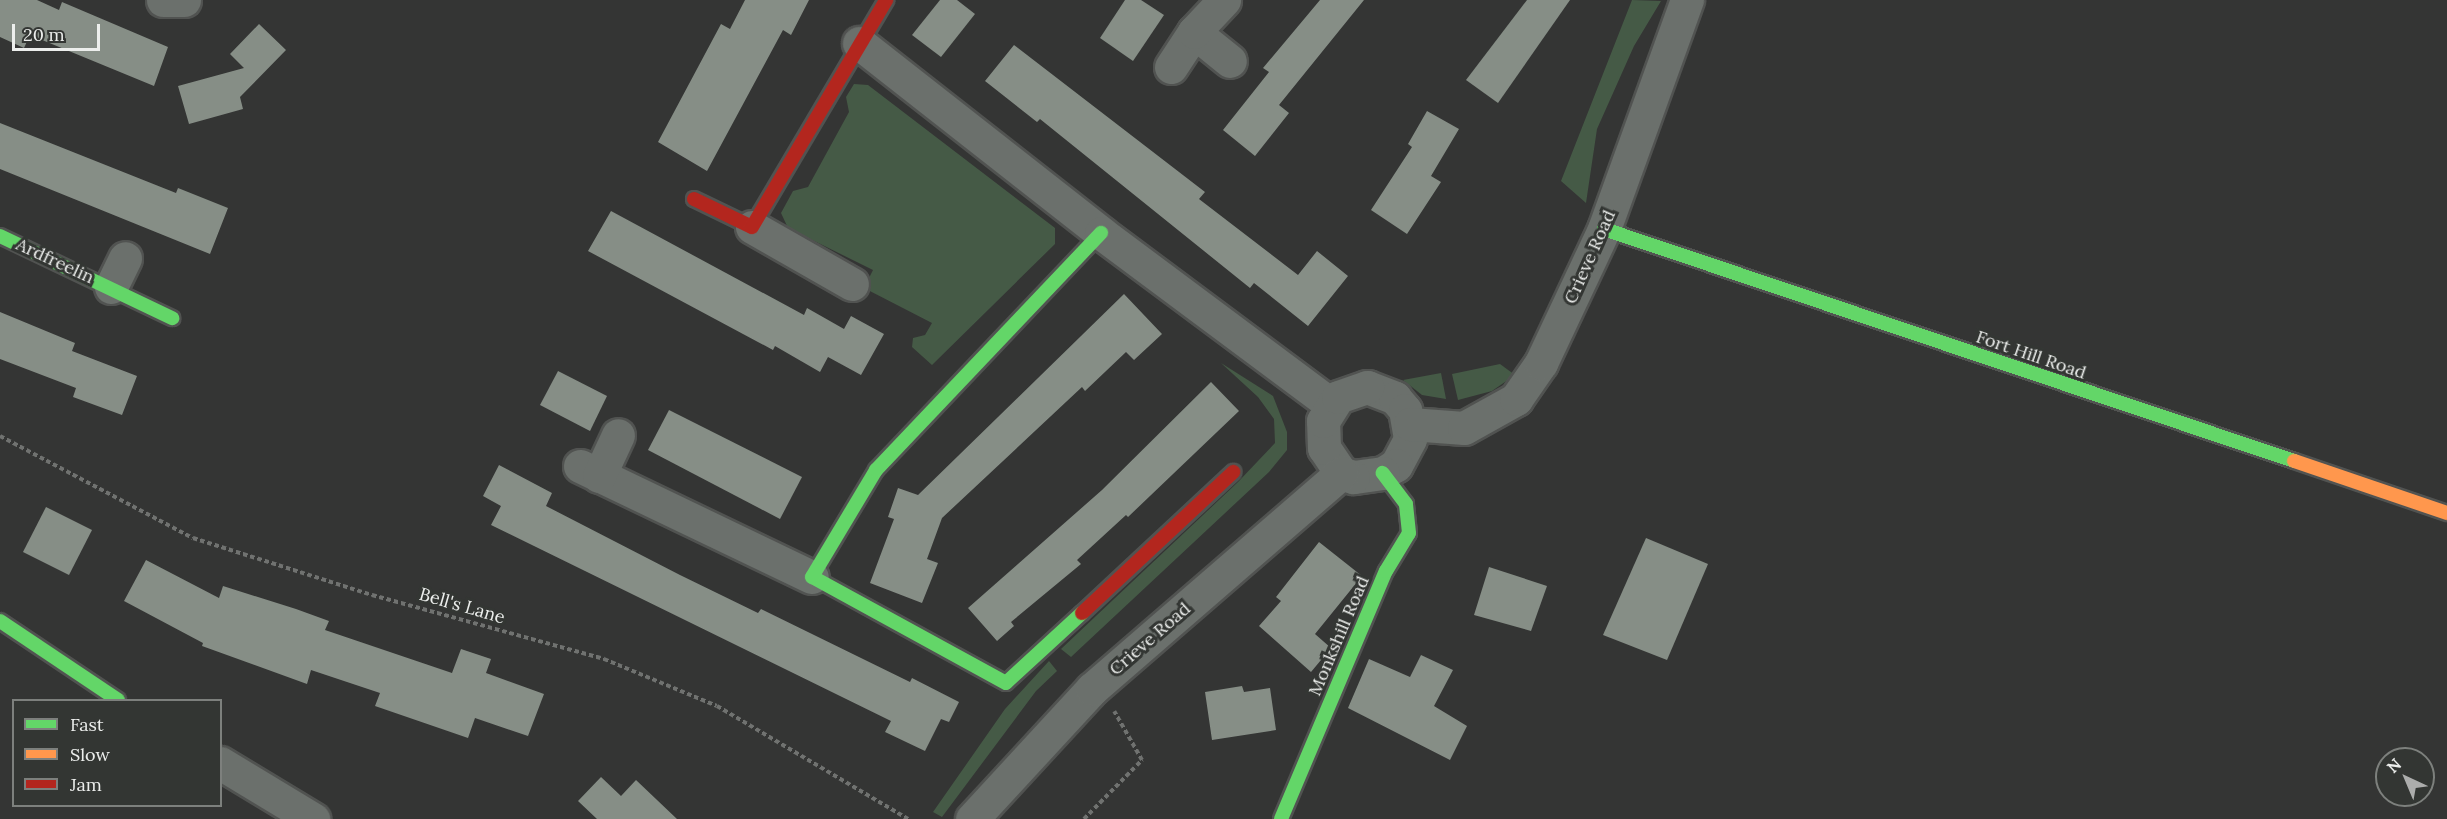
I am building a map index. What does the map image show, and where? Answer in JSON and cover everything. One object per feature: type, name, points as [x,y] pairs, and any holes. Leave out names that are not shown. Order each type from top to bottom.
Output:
[{"type":"street","points":[[163,0],[184,0]]},
{"type":"street","points":[[752,226],[886,0]]},
{"type":"street","points":[[1171,67],[1194,32],[1224,0]]},
{"type":"street","name":"Crieve Road","points":[[1410,424],[1464,428],[1516,399],[1541,363],[1605,230],[1687,0]]},
{"type":"street","points":[[1194,32],[1230,61]]},
{"type":"street","points":[[859,43],[1101,233],[1332,405]]},
{"type":"street","points":[[694,200],[752,226],[852,284]]},
{"type":"street","name":"Fort Hill Road","points":[[1605,230],[2447,513]]},
{"type":"street","points":[[812,577],[876,470],[1101,233]]},
{"type":"street","name":"Ardfreelin","points":[[0,236],[118,272],[172,318]]},
{"type":"street","points":[[1352,390],[1382,390],[1395,398],[1410,424],[1405,453],[1383,473],[1353,477],[1341,473],[1324,448],[1322,435],[1323,421],[1332,405],[1352,390]]},
{"type":"street","points":[[618,435],[590,471],[812,577],[1006,683],[1233,472]]},
{"type":"street","name":"Crieve Road","points":[[972,819],[1092,689],[1341,473]]},
{"type":"street","name":"Monkshill Road","points":[[1281,819],[1386,571],[1409,533],[1406,504],[1383,473]]},
{"type":"street","points":[[0,621],[117,699]]},
{"type":"street","points":[[222,764],[313,819]]},
{"type":"path","name":"Bell's Lane","points":[[0,436],[194,538],[372,595],[604,659],[724,709],[908,819]]},
{"type":"path","points":[[1084,819],[1142,760],[1113,708]]},
{"type":"green space","points":[[1632,0],[1661,1],[1634,46],[1597,129],[1586,203],[1561,181]]},
{"type":"green space","points":[[854,84],[868,85],[1055,228],[1055,244],[932,365],[912,347],[913,338],[925,335],[932,323],[864,288],[873,270],[788,228],[781,213],[793,191],[808,187],[849,112],[846,97]]},
{"type":"green space","points":[[1221,363],[1273,396],[1287,432],[1287,450],[1269,472],[1071,657],[1061,649],[1238,482],[1275,443],[1274,419],[1258,397]]},
{"type":"green space","points":[[1500,364],[1515,375],[1492,391],[1458,400],[1452,374]]},
{"type":"green space","points":[[1441,373],[1446,399],[1422,395],[1403,380]]},
{"type":"green space","points":[[1049,661],[1057,671],[1036,691],[942,817],[933,812],[1005,709]]},
{"type":"building","points":[[0,0],[37,0],[59,10],[62,2],[168,47],[154,86],[30,35],[24,48],[0,37]]},
{"type":"building","points":[[745,0],[809,0],[791,35],[783,30],[707,171],[658,142],[721,24],[730,29]]},
{"type":"building","points":[[940,0],[957,0],[975,14],[941,57],[912,35]]},
{"type":"building","points":[[1125,0],[1141,0],[1164,15],[1133,61],[1100,38]]},
{"type":"building","points":[[1320,0],[1364,0],[1279,105],[1289,113],[1255,156],[1223,130],[1269,72],[1263,68]]},
{"type":"building","points":[[1527,0],[1570,0],[1498,103],[1466,80]]},
{"type":"building","points":[[259,24],[286,50],[240,97],[243,109],[189,124],[178,86],[244,68],[230,54]]},
{"type":"building","points":[[1014,45],[1205,192],[1199,199],[1298,275],[1317,251],[1348,276],[1308,326],[1254,283],[1250,288],[1040,119],[1037,122],[985,81]]},
{"type":"building","points":[[1427,111],[1459,129],[1431,176],[1441,182],[1407,234],[1371,210],[1412,147],[1408,144]]},
{"type":"building","points":[[0,123],[176,193],[178,188],[228,208],[210,254],[0,169]]},
{"type":"building","points":[[611,211],[804,315],[807,308],[844,329],[851,316],[884,334],[861,375],[828,357],[820,372],[775,346],[773,350],[588,251]]},
{"type":"building","points":[[1124,294],[1162,334],[1134,360],[1126,352],[1085,391],[1082,387],[942,518],[927,559],[938,563],[922,603],[870,583],[894,519],[888,517],[898,488],[918,495]]},
{"type":"building","points":[[0,312],[75,343],[72,351],[137,376],[122,415],[73,397],[76,388],[0,359]]},
{"type":"building","points":[[558,371],[607,396],[590,431],[540,405]]},
{"type":"building","points":[[1211,382],[1239,411],[1128,517],[1126,515],[1077,560],[1081,564],[1011,622],[1014,626],[997,641],[968,608],[1102,490]]},
{"type":"building","points":[[669,410],[802,477],[780,519],[648,450]]},
{"type":"building","points":[[499,465],[552,493],[546,506],[758,613],[761,609],[910,682],[912,678],[959,702],[949,722],[941,719],[925,751],[885,732],[891,721],[491,525],[501,506],[483,496]]},
{"type":"building","points":[[46,507],[92,530],[69,575],[23,552]]},
{"type":"building","points":[[1646,538],[1708,564],[1667,660],[1603,635]]},
{"type":"building","points":[[1319,542],[1362,576],[1315,634],[1331,648],[1311,672],[1259,626],[1281,601],[1276,597]]},
{"type":"building","points":[[146,560],[219,598],[223,586],[296,609],[329,621],[325,630],[452,673],[461,649],[491,659],[486,673],[544,694],[528,736],[475,718],[468,738],[375,706],[380,693],[311,670],[307,684],[202,646],[203,643],[124,601]]},
{"type":"building","points":[[1489,567],[1547,586],[1531,631],[1474,615]]},
{"type":"building","points":[[1421,655],[1453,670],[1434,706],[1467,726],[1450,760],[1348,708],[1369,659],[1410,677]]},
{"type":"building","points":[[1242,686],[1244,692],[1270,688],[1276,730],[1212,740],[1205,692]]},
{"type":"building","points":[[601,777],[621,796],[636,780],[677,819],[597,819],[578,801]]},
{"type":"traffic: fast","points":[[1604,229],[2294,461]]},
{"type":"traffic: fast","points":[[1082,613],[1006,683],[812,577],[876,470],[1101,233]]},
{"type":"traffic: fast","points":[[0,236],[172,318]]},
{"type":"traffic: fast","points":[[1281,819],[1386,571],[1409,533],[1406,504],[1383,473]]},
{"type":"traffic: fast","points":[[0,621],[117,699]]},
{"type":"traffic: slow","points":[[2294,461],[2447,513]]},
{"type":"traffic: jam","points":[[694,199],[752,227],[886,0]]},
{"type":"traffic: jam","points":[[1082,613],[1233,472]]}]
